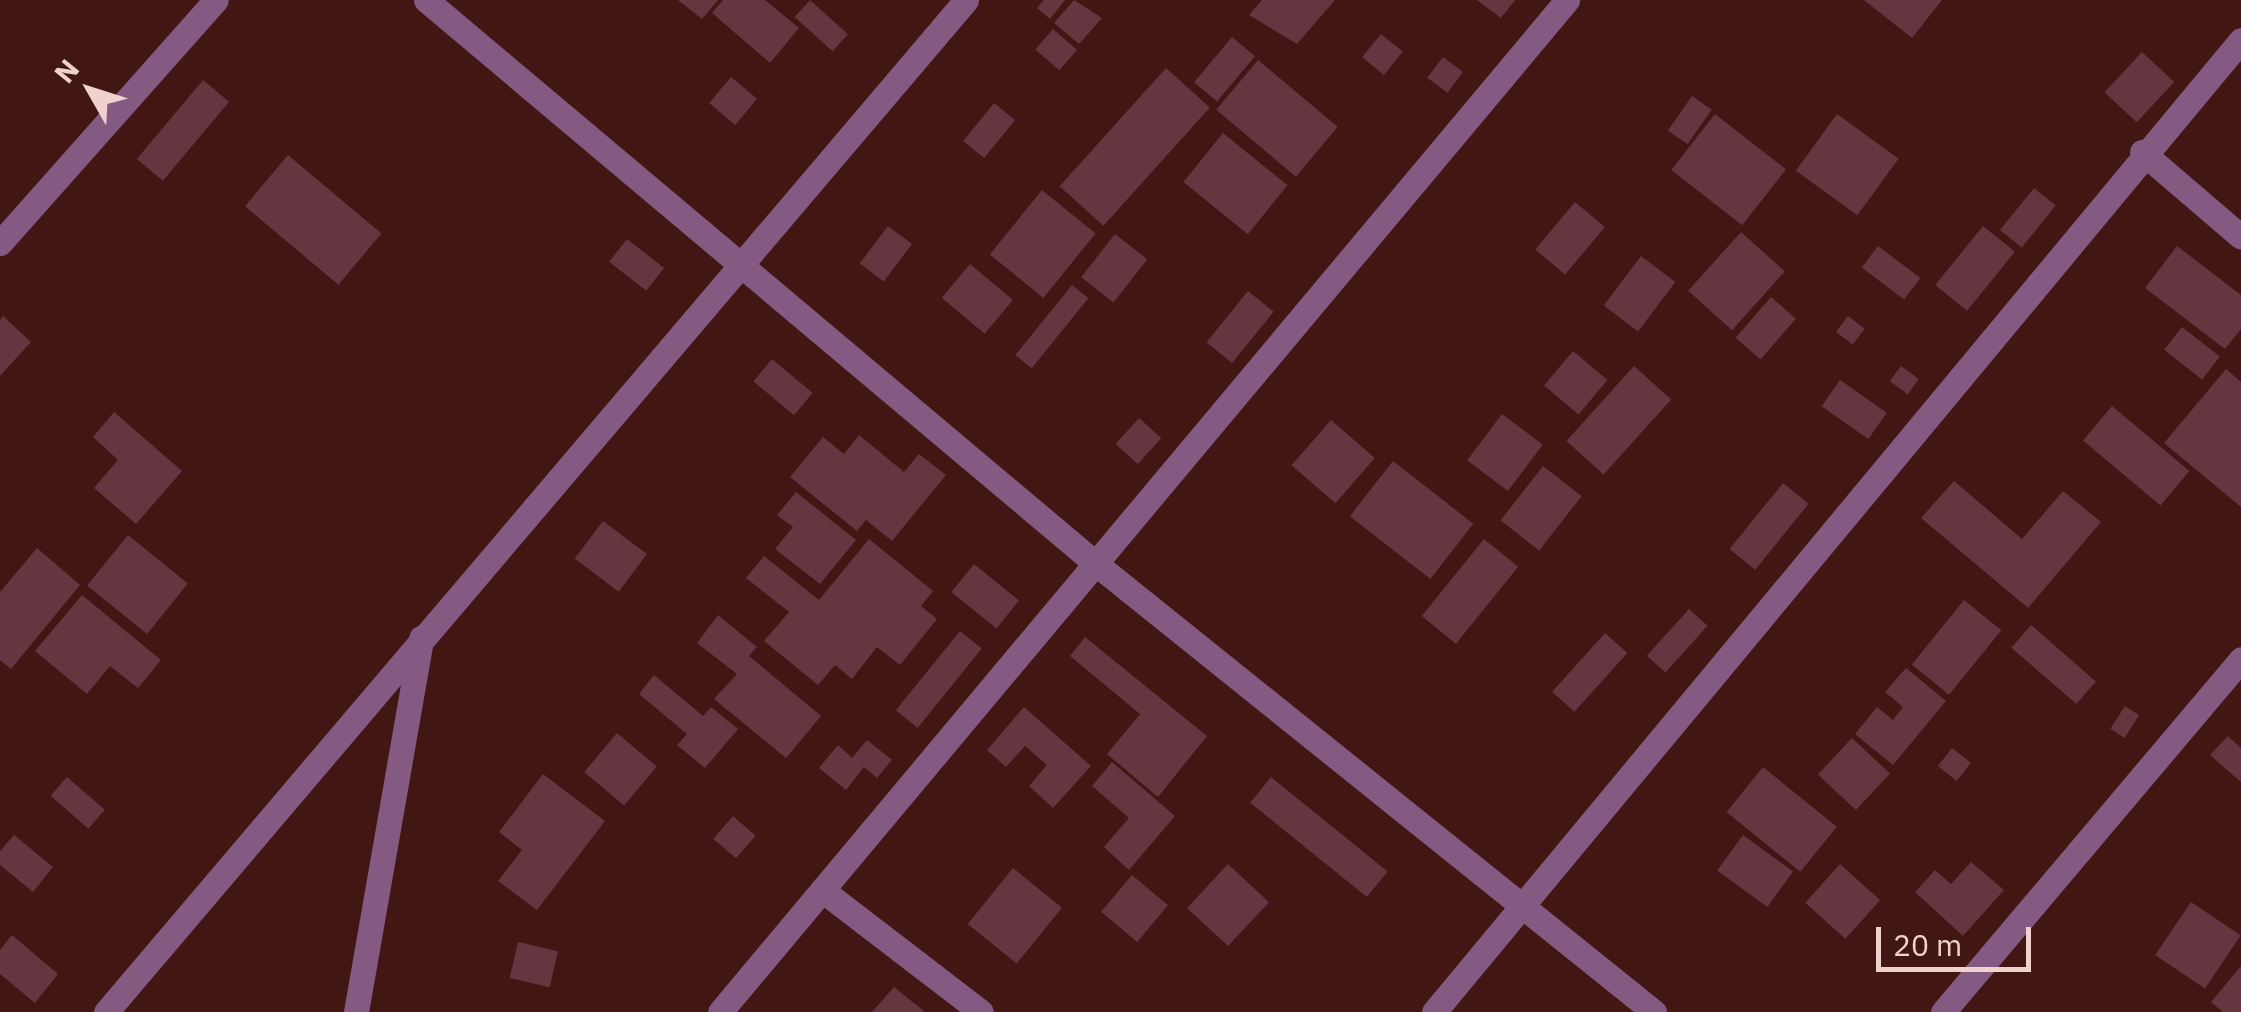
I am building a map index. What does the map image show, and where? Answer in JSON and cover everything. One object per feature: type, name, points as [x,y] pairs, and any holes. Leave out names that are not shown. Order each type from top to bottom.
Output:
[{"type":"street","points":[[0,243],[216,0]]},
{"type":"street","points":[[426,0],[744,262],[1095,563],[1524,903],[1654,1012]]},
{"type":"street","points":[[106,1012],[966,0]]},
{"type":"street","points":[[720,1012],[1567,0]]},
{"type":"street","points":[[1434,1012],[2142,152],[2241,40]]},
{"type":"street","points":[[2142,152],[2241,237]]},
{"type":"street","points":[[356,1012],[422,638]]},
{"type":"street","points":[[1943,1012],[2241,659]]},
{"type":"street","points":[[822,890],[980,1012]]},
{"type":"building","points":[[678,0],[718,0],[702,19]]},
{"type":"building","points":[[723,0],[765,0],[799,28],[770,63],[712,13]]},
{"type":"building","points":[[810,0],[848,34],[833,51],[795,17]]},
{"type":"building","points":[[1044,0],[1065,0],[1050,19],[1037,8]]},
{"type":"building","points":[[1074,0],[1102,18],[1079,44],[1054,23]]},
{"type":"building","points":[[1262,0],[1335,0],[1297,44],[1249,15]]},
{"type":"building","points":[[1477,0],[1515,0],[1501,18]]},
{"type":"building","points":[[1864,0],[1942,0],[1912,38]]},
{"type":"building","points":[[1053,29],[1077,50],[1059,70],[1035,49]]},
{"type":"building","points":[[1381,34],[1403,52],[1384,75],[1362,57]]},
{"type":"building","points":[[1232,37],[1255,56],[1217,101],[1194,82]]},
{"type":"building","points":[[2142,52],[2174,82],[2137,122],[2104,92]]},
{"type":"building","points":[[1443,57],[1463,72],[1447,93],[1427,78]]},
{"type":"building","points":[[1258,60],[1338,127],[1296,177],[1216,110]]},
{"type":"building","points":[[1166,68],[1210,107],[1103,226],[1060,186]]},
{"type":"building","points":[[731,77],[757,99],[735,125],[709,103]]},
{"type":"building","points":[[203,80],[229,102],[163,181],[137,159]]},
{"type":"building","points":[[1692,96],[1712,110],[1688,144],[1668,130]]},
{"type":"building","points":[[994,103],[1015,120],[984,158],[963,141]]},
{"type":"building","points":[[1715,114],[1786,169],[1742,225],[1671,170]]},
{"type":"building","points":[[1837,114],[1898,159],[1857,215],[1796,171]]},
{"type":"building","points":[[1223,133],[1288,185],[1248,234],[1183,182]]},
{"type":"building","points":[[288,155],[381,233],[338,285],[245,206]]},
{"type":"building","points":[[2034,188],[2056,206],[2022,248],[2000,230]]},
{"type":"building","points":[[1042,190],[1096,233],[1043,298],[990,255]]},
{"type":"building","points":[[1575,202],[1605,227],[1565,275],[1535,249]]},
{"type":"building","points":[[888,226],[912,244],[884,282],[860,264]]},
{"type":"building","points":[[1983,226],[2015,252],[1967,311],[1935,285]]},
{"type":"building","points":[[1741,232],[1785,271],[1732,330],[1688,291]]},
{"type":"building","points":[[1115,234],[1147,259],[1113,303],[1081,277]]},
{"type":"building","points":[[627,239],[664,268],[646,291],[609,262]]},
{"type":"building","points":[[1878,246],[1920,278],[1904,299],[1862,268]]},
{"type":"building","points":[[2177,246],[2241,295],[2241,329],[2225,349],[2145,288]]},
{"type":"building","points":[[1641,256],[1675,282],[1638,331],[1604,306]]},
{"type":"building","points":[[970,264],[1013,300],[985,334],[942,298]]},
{"type":"building","points":[[1072,285],[1088,298],[1032,368],[1015,355]]},
{"type":"building","points":[[1248,291],[1274,312],[1232,363],[1206,342]]},
{"type":"building","points":[[1771,297],[1796,319],[1760,359],[1736,338]]},
{"type":"building","points":[[3,316],[31,342],[0,376],[0,320]]},
{"type":"building","points":[[1848,316],[1865,329],[1853,345],[1836,332]]},
{"type":"building","points":[[2182,327],[2220,357],[2202,379],[2164,350]]},
{"type":"building","points":[[1573,351],[1607,380],[1579,414],[1544,385]]},
{"type":"building","points":[[772,359],[813,393],[794,415],[753,381]]},
{"type":"building","points":[[1634,366],[1671,399],[1604,475],[1566,441]]},
{"type":"building","points":[[1901,366],[1919,379],[1908,394],[1890,381]]},
{"type":"building","points":[[2226,369],[2241,382],[2241,507],[2164,443]]},
{"type":"building","points":[[1840,380],[1887,413],[1868,439],[1822,406]]},
{"type":"building","points":[[2112,406],[2189,471],[2160,505],[2083,440]]},
{"type":"building","points":[[114,412],[182,471],[136,524],[94,488],[118,460],[93,437]]},
{"type":"building","points":[[1502,414],[1543,445],[1508,491],[1467,460]]},
{"type":"building","points":[[1139,418],[1161,438],[1138,464],[1116,444]]},
{"type":"building","points":[[1331,420],[1375,458],[1335,503],[1292,465]]},
{"type":"building","points":[[859,435],[904,472],[919,454],[946,475],[892,541],[866,520],[857,531],[790,477],[823,437],[844,454]]},
{"type":"building","points":[[1393,461],[1473,524],[1430,579],[1350,516]]},
{"type":"building","points":[[1543,466],[1582,496],[1539,551],[1501,520]]},
{"type":"building","points":[[1954,481],[2022,539],[2063,491],[2101,522],[2028,608],[1921,518]]},
{"type":"building","points":[[1783,483],[1809,504],[1755,570],[1730,549]]},
{"type":"building","points":[[796,492],[856,540],[820,584],[775,549],[793,527],[777,515]]},
{"type":"building","points":[[603,521],[647,554],[619,592],[575,559]]},
{"type":"building","points":[[128,535],[188,583],[147,634],[87,586]]},
{"type":"building","points":[[869,539],[933,591],[921,606],[937,619],[900,665],[877,647],[852,679],[835,665],[818,685],[764,641],[789,612],[746,578],[764,556],[819,600]]},
{"type":"building","points":[[1484,539],[1518,567],[1456,644],[1422,616]]},
{"type":"building","points":[[37,548],[80,585],[11,669],[0,660],[0,592]]},
{"type":"building","points":[[974,564],[1019,601],[996,628],[951,592]]},
{"type":"building","points":[[82,595],[161,660],[138,688],[110,666],[87,694],[35,651]]},
{"type":"building","points":[[1964,600],[2001,630],[1949,695],[1912,665]]},
{"type":"building","points":[[1689,609],[1708,626],[1665,673],[1647,656]]},
{"type":"building","points":[[718,615],[757,647],[749,656],[821,716],[786,758],[714,699],[737,674],[697,643]]},
{"type":"building","points":[[2031,625],[2096,681],[2076,704],[2011,648]]},
{"type":"building","points":[[960,631],[982,649],[918,728],[896,710]]},
{"type":"building","points":[[1605,633],[1627,653],[1574,712],[1552,692]]},
{"type":"building","points":[[1085,637],[1207,736],[1158,797],[1107,754],[1140,714],[1070,656]]},
{"type":"building","points":[[1906,668],[1946,701],[1893,765],[1855,734],[1877,707],[1893,720],[1903,707],[1885,692]]},
{"type":"building","points":[[654,675],[703,716],[711,707],[738,729],[705,768],[677,745],[687,734],[639,694]]},
{"type":"building","points":[[2125,706],[2139,715],[2125,738],[2110,729]]},
{"type":"building","points":[[1024,707],[1091,766],[1053,808],[1029,786],[1047,765],[1025,746],[1006,767],[987,750]]},
{"type":"building","points":[[617,733],[657,766],[624,805],[584,772]]},
{"type":"building","points":[[2228,736],[2241,748],[2241,782],[2210,755]]},
{"type":"building","points":[[1852,738],[1890,773],[1856,810],[1818,775]]},
{"type":"building","points":[[867,740],[892,760],[877,778],[864,767],[846,790],[819,768],[838,745],[852,758]]},
{"type":"building","points":[[1952,748],[1971,763],[1957,781],[1938,766]]},
{"type":"building","points":[[1112,762],[1175,816],[1129,870],[1104,847],[1129,818],[1092,786]]},
{"type":"building","points":[[1763,767],[1837,827],[1800,872],[1726,812]]},
{"type":"building","points":[[543,774],[605,821],[537,910],[498,881],[522,850],[499,832]]},
{"type":"building","points":[[67,777],[105,810],[88,829],[51,796]]},
{"type":"building","points":[[1271,777],[1388,871],[1367,897],[1250,803]]},
{"type":"building","points":[[733,816],[756,836],[736,858],[713,839]]},
{"type":"building","points":[[14,835],[53,867],[33,892],[0,865],[0,851]]},
{"type":"building","points":[[1743,835],[1793,871],[1767,907],[1717,871]]},
{"type":"building","points":[[1971,862],[2004,890],[1963,936],[1915,892],[1935,870],[1951,884]]},
{"type":"building","points":[[1228,864],[1269,902],[1228,946],[1187,908]]},
{"type":"building","points":[[1840,864],[1880,900],[1845,939],[1805,903]]},
{"type":"building","points":[[1013,868],[1062,908],[1017,964],[968,924]]},
{"type":"building","points":[[1132,875],[1168,905],[1137,942],[1101,912]]},
{"type":"building","points":[[2191,902],[2241,936],[2205,989],[2155,955]]},
{"type":"building","points":[[12,935],[58,974],[35,1003],[0,974],[0,950]]},
{"type":"building","points":[[518,942],[558,951],[550,987],[510,978]]},
{"type":"building","points":[[2241,966],[2241,1012],[2223,1012],[2211,1002]]},
{"type":"building","points":[[894,987],[925,1012],[872,1012]]}]
